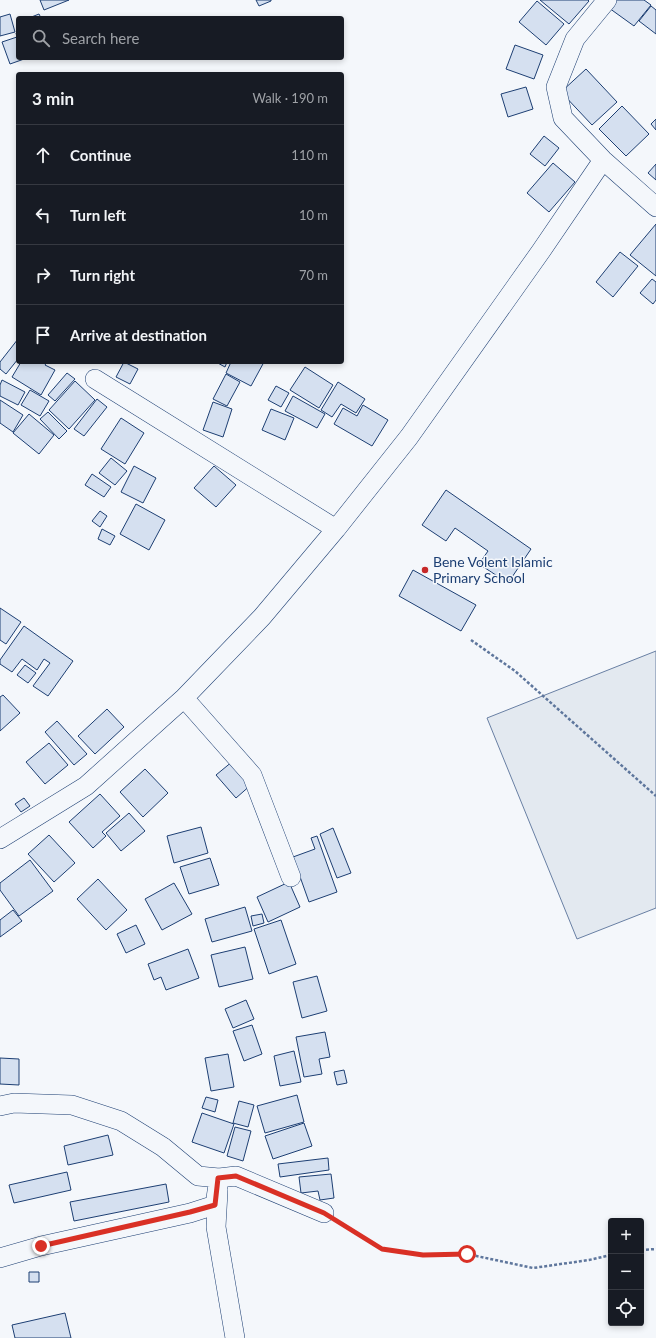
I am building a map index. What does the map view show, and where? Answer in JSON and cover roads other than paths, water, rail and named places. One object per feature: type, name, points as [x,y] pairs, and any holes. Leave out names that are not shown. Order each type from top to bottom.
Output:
[{"type":"street","points":[[607,0],[575,38],[556,87],[563,118],[603,160],[656,207]]},
{"type":"street","points":[[0,839],[86,786],[184,698],[262,618],[336,529],[409,437],[541,251],[603,160]]},
{"type":"street","points":[[95,379],[336,529]]},
{"type":"street","points":[[184,698],[252,775],[291,877]]},
{"type":"street","points":[[0,1106],[14,1103],[72,1105],[121,1121],[163,1147],[198,1176],[218,1178],[236,1176],[324,1213]]},
{"type":"street","points":[[0,1258],[41,1246],[215,1205],[218,1178]]},
{"type":"street","points":[[218,1178],[216,1227],[235,1338]]},
{"type":"place","name":"Bene Volent Islamic Primary School","points":[[425,570]]}]
